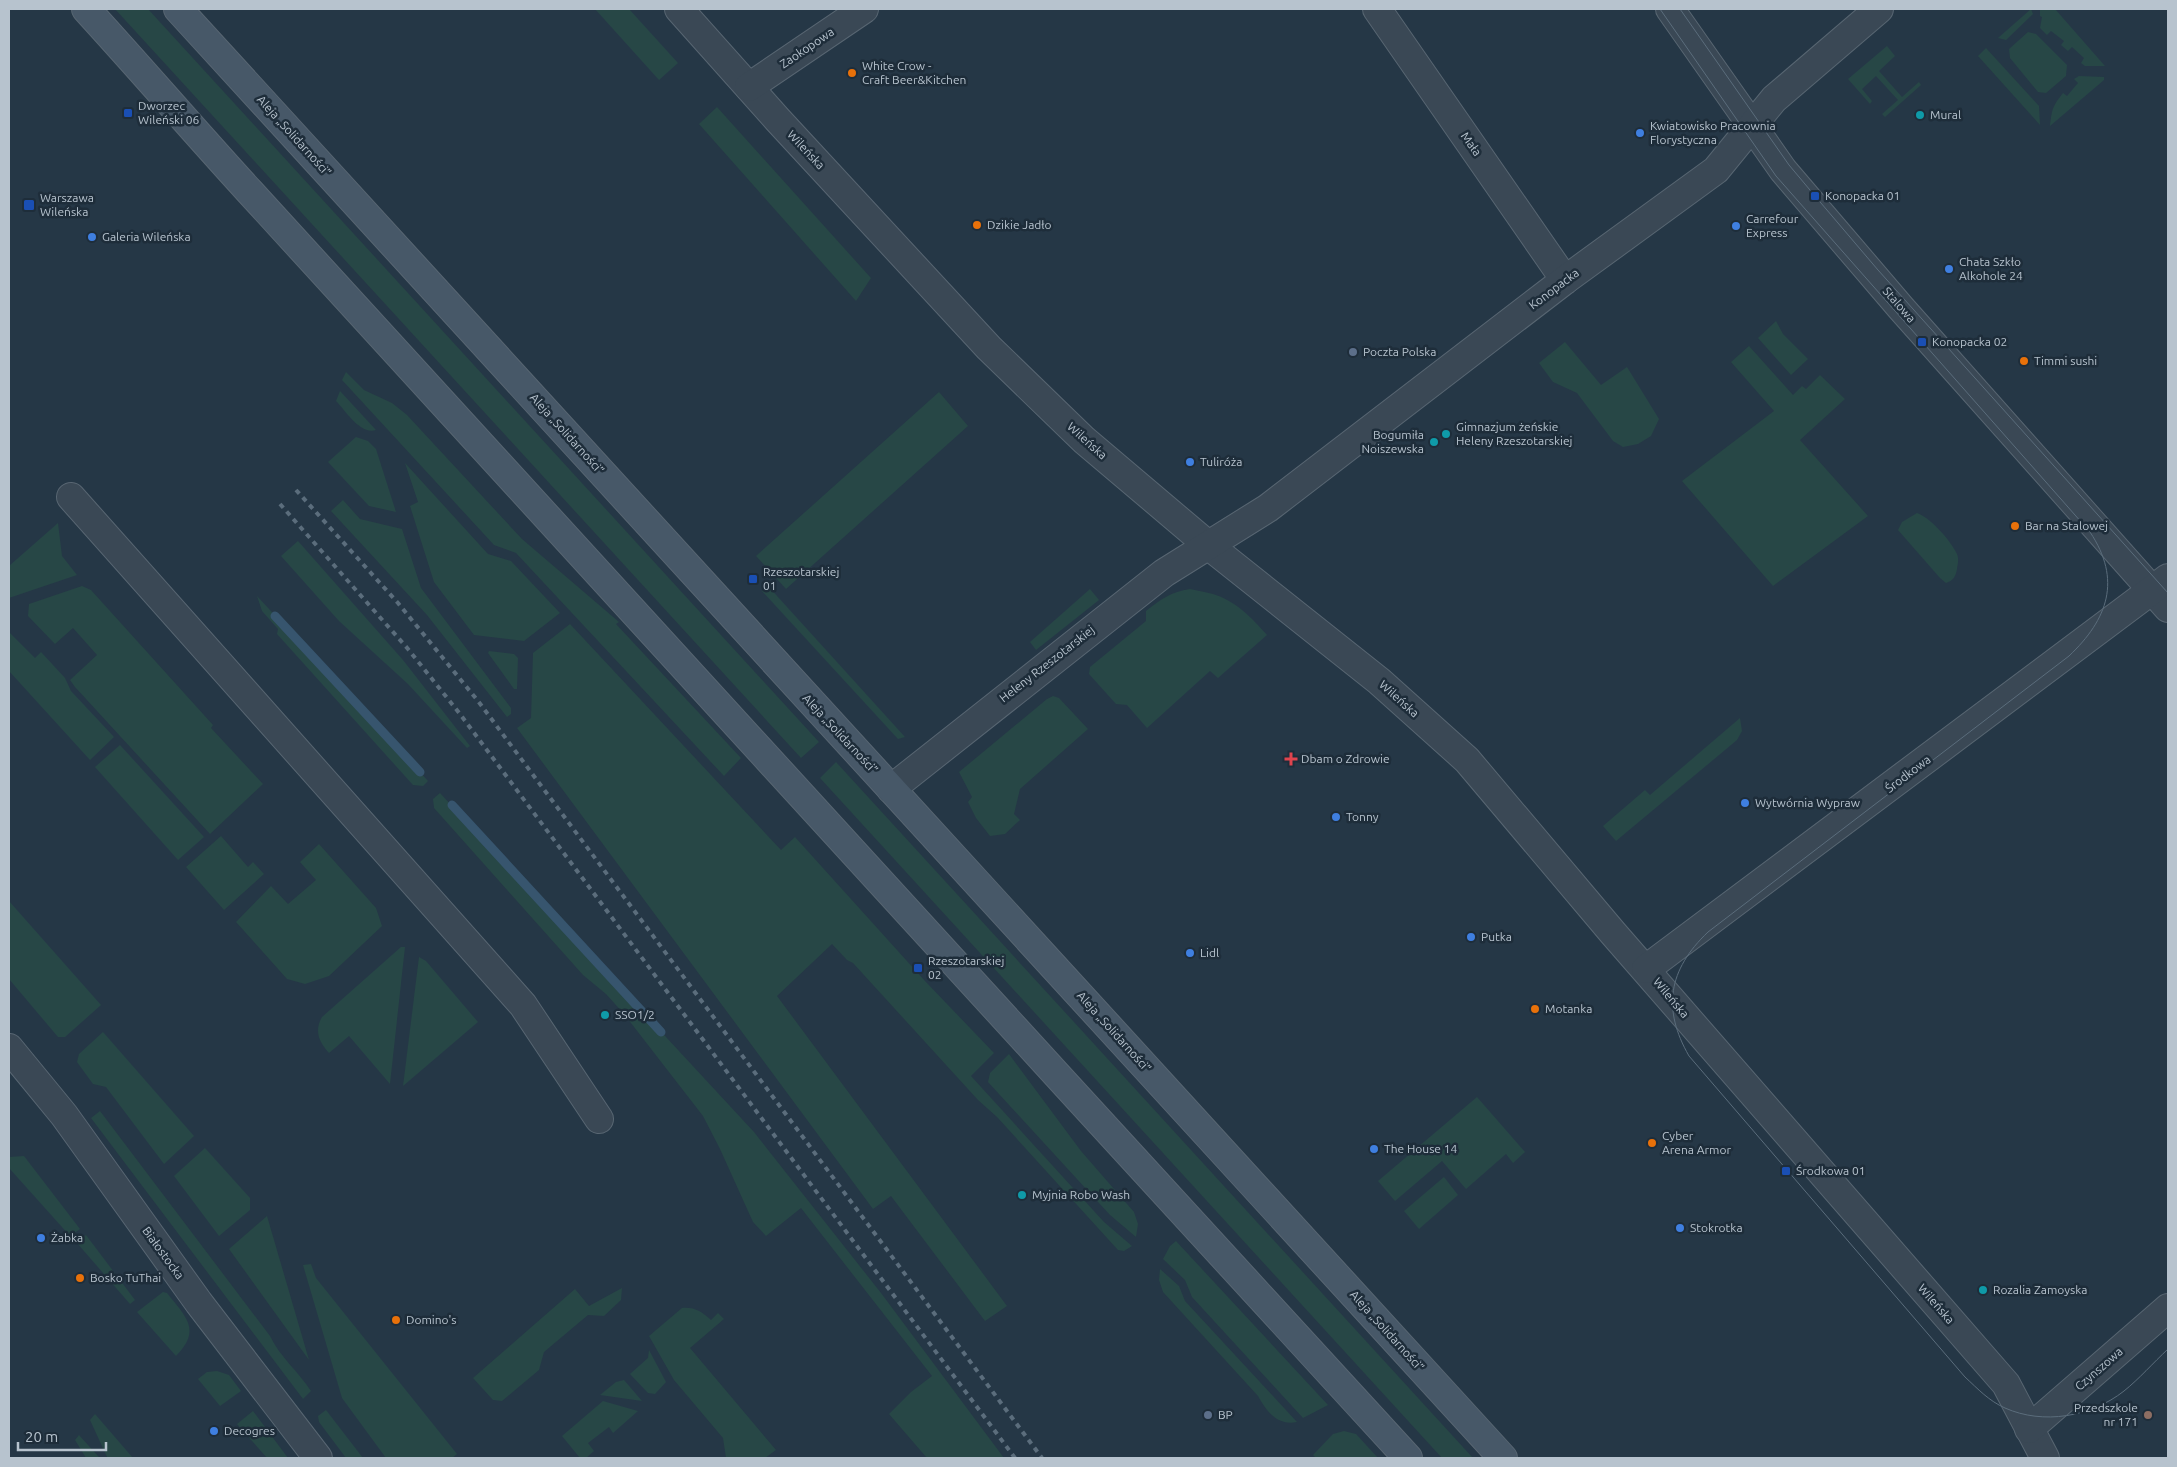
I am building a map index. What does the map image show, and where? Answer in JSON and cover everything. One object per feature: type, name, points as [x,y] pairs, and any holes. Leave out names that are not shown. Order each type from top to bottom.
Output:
[{"type":"main road","points":[[86,9],[221,160],[792,786],[968,975],[1408,1458]]},
{"type":"main road","name":"Aleja „Solidarności”","points":[[178,9],[1503,1458]]},
{"type":"street","name":"Wileńska","points":[[679,9],[988,348],[1084,440],[1208,545],[1379,681],[1467,760],[2006,1384],[2045,1458]]},
{"type":"street","name":"Zaokopowa","points":[[749,87],[864,9]]},
{"type":"street","name":"Mała","points":[[1377,9],[1565,280]]},
{"type":"street","name":"Stalowa","points":[[1670,9],[1783,170],[2163,592]]},
{"type":"street","name":"Konopacka","points":[[1208,545],[1268,508],[1565,280],[1716,170],[1788,86],[1879,9]]},
{"type":"street","points":[[71,497],[524,1005],[599,1119]]},
{"type":"street","name":"Heleny Rzeszotarskiej","points":[[891,789],[1156,579],[1208,545]]},
{"type":"street","name":"Środkowa","points":[[1646,969],[2163,592]]},
{"type":"street","name":"Białostocka","points":[[10,1053],[64,1116],[199,1303],[318,1458]]},
{"type":"street","name":"Czynszowa","points":[[2029,1429],[2168,1308]]},
{"type":"green space","points":[[115,9],[148,9],[819,742],[801,758]]},
{"type":"green space","points":[[595,9],[629,9],[678,63],[659,80]]},
{"type":"green space","points":[[2031,9],[2033,14],[2006,40],[1998,38]]},
{"type":"green space","points":[[2040,9],[2055,9],[2105,66],[2085,66],[2081,63],[2084,58],[2072,47],[2068,51],[2061,45],[2064,41],[2051,31],[2047,35],[2040,28],[2042,17],[2040,16]]},
{"type":"green space","points":[[2028,32],[2036,34],[2067,65],[2066,76],[2046,93],[2038,92],[2010,58],[2009,49]]},
{"type":"green space","points":[[1887,46],[1895,56],[1879,71],[1902,97],[1919,82],[1921,85],[1885,117],[1882,114],[1898,100],[1876,76],[1862,89],[1872,101],[1870,104],[1848,79]]},
{"type":"green space","points":[[1986,48],[2039,106],[2040,125],[1978,56]]},
{"type":"green space","points":[[2079,76],[2104,77],[2104,80],[2050,126],[2055,104],[2063,93],[2067,96],[2078,83],[2074,79]]},
{"type":"green space","points":[[717,107],[871,278],[856,301],[699,124]]},
{"type":"green space","points":[[1776,321],[1783,334],[1808,359],[1791,375],[1758,338]]},
{"type":"green space","points":[[1565,342],[1601,385],[1627,367],[1659,419],[1651,436],[1638,444],[1623,447],[1613,441],[1577,393],[1553,382],[1539,363]]},
{"type":"green space","points":[[1749,346],[1793,395],[1802,386],[1806,389],[1820,375],[1845,399],[1800,440],[1868,516],[1773,586],[1682,481],[1774,411],[1731,362]]},
{"type":"green space","points":[[346,372],[364,390],[392,403],[407,415],[522,539],[619,622],[616,624],[741,758],[724,776],[516,553],[494,545],[342,380]]},
{"type":"green space","points":[[340,391],[376,430],[364,429],[349,416],[336,401]]},
{"type":"green space","points":[[939,392],[968,426],[786,589],[756,556]]},
{"type":"green space","points":[[356,437],[368,441],[376,449],[396,512],[369,506],[328,462]]},
{"type":"green space","points":[[405,463],[488,554],[511,561],[560,613],[524,641],[474,635],[434,582],[410,506],[418,502]]},
{"type":"green space","points":[[343,500],[360,519],[402,529],[421,588],[511,708],[511,714],[507,717],[427,615],[331,511]]},
{"type":"green space","points":[[1917,513],[1928,519],[1940,530],[1957,554],[1956,574],[1952,580],[1946,583],[1898,530],[1902,522]]},
{"type":"green space","points":[[58,523],[62,556],[77,575],[9,598],[9,566]]},
{"type":"green space","points":[[298,541],[403,660],[470,746],[467,748],[408,684],[339,621],[281,556]]},
{"type":"green space","points":[[82,586],[91,590],[213,725],[211,728],[263,784],[210,834],[70,680],[97,655],[73,628],[55,644],[28,616],[29,604]]},
{"type":"green space","points":[[768,586],[905,737],[898,739],[762,591]]},
{"type":"green space","points":[[1090,589],[1099,600],[1036,650],[1030,642]]},
{"type":"green space","points":[[1190,589],[1213,594],[1229,601],[1249,616],[1267,635],[1218,678],[1210,671],[1147,728],[1127,705],[1116,704],[1089,674],[1090,667],[1146,621],[1146,611],[1151,607],[1172,594]]},
{"type":"green space","points":[[257,596],[428,781],[423,786],[413,785],[277,634],[278,629],[262,611]]},
{"type":"green space","points":[[570,624],[781,850],[795,837],[925,981],[994,1053],[971,1076],[1104,1222],[1132,1246],[1124,1251],[1118,1250],[997,1117],[978,1100],[853,963],[847,960],[832,944],[777,996],[1007,1306],[985,1321],[891,1196],[873,1209],[517,728],[531,718],[533,653]]},
{"type":"green space","points":[[9,632],[35,658],[41,652],[65,678],[71,691],[114,737],[90,760],[9,671]]},
{"type":"green space","points":[[489,651],[514,654],[518,658],[517,689],[514,689],[488,653]]},
{"type":"green space","points":[[1053,696],[1059,698],[1088,729],[1020,789],[1014,814],[1020,820],[1005,834],[990,836],[976,818],[968,802],[972,797],[959,772]]},
{"type":"green space","points":[[1740,718],[1742,731],[1737,740],[1616,841],[1603,826],[1645,790],[1650,795]]},
{"type":"green space","points":[[120,745],[204,837],[178,860],[95,767]]},
{"type":"green space","points":[[836,762],[1473,1458],[1442,1458],[820,778]]},
{"type":"green space","points":[[440,793],[754,1132],[881,1293],[1004,1458],[927,1458],[889,1414],[911,1392],[932,1376],[801,1208],[766,1236],[753,1222],[703,1116],[624,1014],[606,994],[583,975],[434,808],[433,799]]},
{"type":"green space","points":[[221,836],[248,867],[253,862],[264,874],[224,910],[186,867]]},
{"type":"green space","points":[[319,844],[376,908],[382,926],[329,976],[305,984],[287,979],[236,922],[271,886],[288,904],[316,880],[300,862]]},
{"type":"green space","points":[[9,901],[101,1005],[65,1037],[58,1037],[9,979]]},
{"type":"green space","points":[[401,947],[405,947],[390,1084],[349,1036],[329,1053],[320,1040],[318,1027],[322,1017]]},
{"type":"green space","points":[[419,957],[426,961],[478,1022],[403,1086]]},
{"type":"green space","points":[[103,1032],[194,1136],[164,1164],[106,1087],[93,1084],[77,1062],[79,1054]]},
{"type":"green space","points":[[1009,1054],[1081,1151],[1134,1212],[1138,1224],[1136,1237],[1110,1215],[988,1082],[990,1073]]},
{"type":"green space","points":[[1477,1097],[1525,1152],[1513,1163],[1506,1154],[1466,1189],[1442,1161],[1395,1201],[1378,1181]]},
{"type":"green space","points":[[100,1111],[311,1391],[303,1399],[91,1118]]},
{"type":"green space","points":[[205,1148],[250,1198],[250,1210],[219,1236],[174,1176]]},
{"type":"green space","points":[[24,1156],[80,1229],[70,1236],[9,1168],[9,1157]]},
{"type":"green space","points":[[1444,1177],[1458,1195],[1419,1229],[1404,1211]]},
{"type":"green space","points":[[267,1216],[309,1360],[229,1249]]},
{"type":"green space","points":[[86,1235],[135,1300],[130,1304],[77,1243]]},
{"type":"green space","points":[[1176,1241],[1328,1405],[1303,1418],[1192,1297],[1185,1280],[1163,1259],[1170,1246]]},
{"type":"green space","points":[[311,1264],[316,1278],[457,1454],[452,1458],[386,1458],[342,1398],[303,1265]]},
{"type":"green space","points":[[1160,1269],[1179,1286],[1185,1301],[1297,1422],[1290,1423],[1278,1420],[1269,1412],[1258,1396],[1163,1292],[1159,1280]]},
{"type":"green space","points":[[622,1288],[621,1300],[604,1316],[588,1315],[544,1352],[539,1370],[502,1401],[493,1400],[473,1378],[575,1289],[589,1306]]},
{"type":"green space","points":[[163,1292],[167,1293],[185,1317],[190,1331],[184,1347],[176,1356],[137,1312]]},
{"type":"green space","points":[[682,1308],[691,1308],[711,1320],[718,1313],[724,1319],[690,1348],[776,1450],[765,1458],[726,1458],[723,1438],[674,1380],[649,1336]]},
{"type":"green space","points":[[649,1350],[666,1382],[655,1394],[648,1393],[630,1374],[648,1358]]},
{"type":"green space","points":[[217,1371],[229,1375],[241,1391],[220,1406],[198,1379],[207,1372]]},
{"type":"green space","points":[[624,1380],[642,1401],[600,1395],[616,1382]]},
{"type":"green space","points":[[603,1401],[638,1411],[613,1433],[609,1427],[588,1443],[594,1451],[586,1458],[580,1458],[562,1436]]},
{"type":"green space","points":[[326,1410],[363,1458],[346,1458],[319,1422],[318,1416]]},
{"type":"green space","points":[[253,1411],[288,1458],[267,1458],[237,1424]]},
{"type":"green space","points":[[95,1414],[133,1458],[107,1457],[90,1420]]},
{"type":"green space","points":[[1344,1431],[1356,1434],[1378,1458],[1316,1458],[1313,1455],[1333,1434]]},
{"type":"green space","points":[[79,1435],[100,1458],[86,1458],[75,1440]]},
{"type":"waterway","points":[[275,616],[420,772]]},
{"type":"waterway","points":[[452,805],[661,1032]]},
{"type":"tram line","points":[[1660,9],[1776,176],[2090,532],[2106,566],[2108,583],[2106,598],[2093,628],[2069,656],[1708,932],[1684,961],[1673,991],[1675,1022],[1680,1039],[1689,1056],[1965,1377],[1994,1402],[2005,1408],[2035,1416],[2066,1416],[2082,1412],[2097,1407],[2124,1391],[2168,1349]]},
{"type":"tram line","points":[[1680,9],[1789,165],[1878,270],[2168,593]]},
{"type":"railway","points":[[296,490],[398,603],[478,701],[1042,1458]]},
{"type":"railway","points":[[280,504],[408,649],[460,714],[1015,1458]]},
{"type":"place","name":"White Crow - Craft Beer&Kitchen","points":[[852,73]]},
{"type":"place","name":"Dworzec Wileński 06","points":[[128,113]]},
{"type":"place","name":"Mural","points":[[1920,115]]},
{"type":"place","name":"Kwiatowisko Pracownia Florystyczna","points":[[1640,133]]},
{"type":"place","name":"Konopacka 01","points":[[1815,196]]},
{"type":"place","name":"Warszawa Wileńska","points":[[29,205]]},
{"type":"place","name":"Dzikie Jadło","points":[[977,225]]},
{"type":"place","name":"Carrefour Express","points":[[1736,226]]},
{"type":"place","name":"Galeria Wileńska","points":[[92,237]]},
{"type":"place","name":"Chata Szkło Alkohole 24","points":[[1949,269]]},
{"type":"place","name":"Konopacka 02","points":[[1922,342]]},
{"type":"place","name":"Poczta Polska","points":[[1353,352]]},
{"type":"place","name":"Timmi sushi","points":[[2024,361]]},
{"type":"place","name":"Gimnazjum żeńskie Heleny Rzeszotarskiej","points":[[1446,434]]},
{"type":"place","name":"Bogumiła Noiszewska","points":[[1434,442]]},
{"type":"place","name":"Tuliróża","points":[[1190,462]]},
{"type":"place","name":"Bar na Stalowej","points":[[2015,526]]},
{"type":"place","name":"Rzeszotarskiej 01","points":[[753,579]]},
{"type":"place","name":"Dbam o Zdrowie","points":[[1291,759]]},
{"type":"place","name":"Wytwórnia Wypraw","points":[[1745,803]]},
{"type":"place","name":"Tonny","points":[[1336,817]]},
{"type":"place","name":"Putka","points":[[1471,937]]},
{"type":"place","name":"Lidl","points":[[1190,953]]},
{"type":"place","name":"Rzeszotarskiej 02","points":[[918,968]]},
{"type":"place","name":"Motanka","points":[[1535,1009]]},
{"type":"place","name":"SSO1/2","points":[[605,1015]]},
{"type":"place","name":"Cyber Arena Armor","points":[[1652,1143]]},
{"type":"place","name":"The House 14","points":[[1374,1149]]},
{"type":"place","name":"Środkowa 01","points":[[1786,1171]]},
{"type":"place","name":"Myjnia Robo Wash","points":[[1022,1195]]},
{"type":"place","name":"Stokrotka","points":[[1680,1228]]},
{"type":"place","name":"Żabka","points":[[41,1238]]},
{"type":"place","name":"Bosko TuThai","points":[[80,1278]]},
{"type":"place","name":"Rozalia Zamoyska","points":[[1983,1290]]},
{"type":"place","name":"Domino's","points":[[396,1320]]},
{"type":"place","name":"BP","points":[[1208,1415]]},
{"type":"place","name":"Przedszkole nr 171","points":[[2148,1415]]},
{"type":"place","name":"Decogres","points":[[214,1431]]}]
